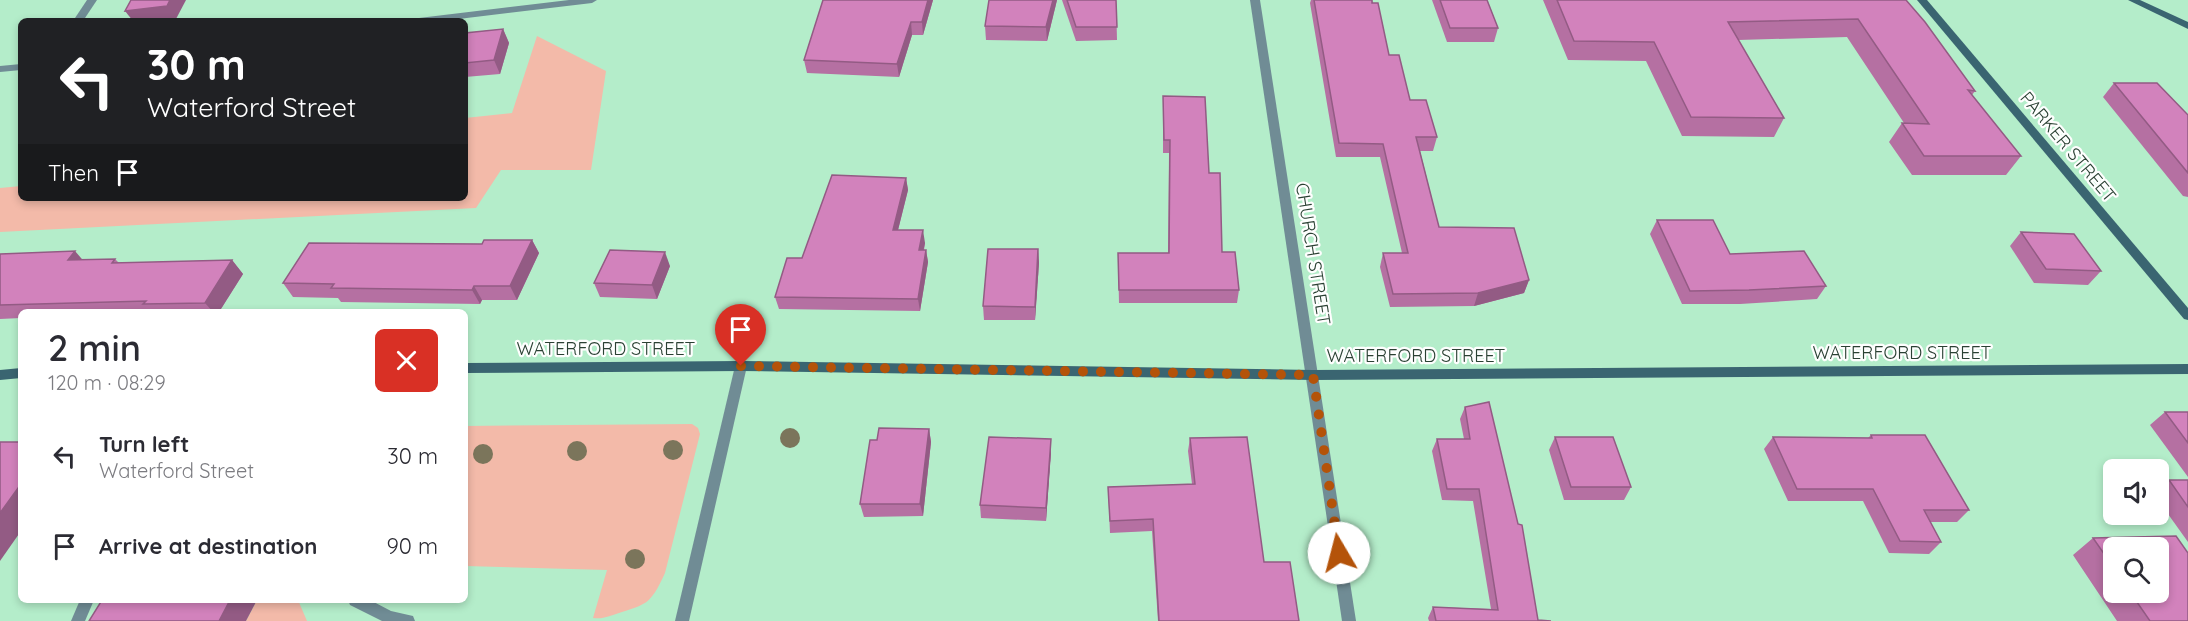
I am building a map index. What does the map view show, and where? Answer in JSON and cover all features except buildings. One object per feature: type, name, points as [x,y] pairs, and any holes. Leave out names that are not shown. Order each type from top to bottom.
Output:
[{"type":"street","points":[[80,18],[92,0]]},
{"type":"street","points":[[444,18],[592,0]]},
{"type":"street","name":"CHURCH STREET","points":[[1255,0],[1349,621]]},
{"type":"street","name":"PARKER STREET","points":[[1922,0],[2188,316]]},
{"type":"street","points":[[2133,0],[2188,26]]},
{"type":"street","points":[[0,69],[18,67]]},
{"type":"street","points":[[682,621],[741,366]]},
{"type":"street","name":"WATERFORD STREET","points":[[468,368],[741,366],[1313,375],[2188,369]]},
{"type":"street","points":[[0,375],[18,373]]},
{"type":"street","points":[[78,621],[86,603]]},
{"type":"street","points":[[361,603],[389,617],[408,621]]},
{"type":"shaded area","points":[[537,36],[606,71],[591,170],[501,170],[476,208],[0,232],[0,188],[18,186],[18,201],[468,201],[468,118],[512,113]]},
{"type":"shaded area","points":[[692,424],[698,428],[700,434],[665,573],[651,598],[634,608],[607,617],[593,618],[607,570],[468,566],[468,426]]},
{"type":"shaded area","points":[[255,603],[299,603],[307,621],[246,621]]},
{"type":"route","points":[[741,366],[1313,375],[1339,553]]}]
